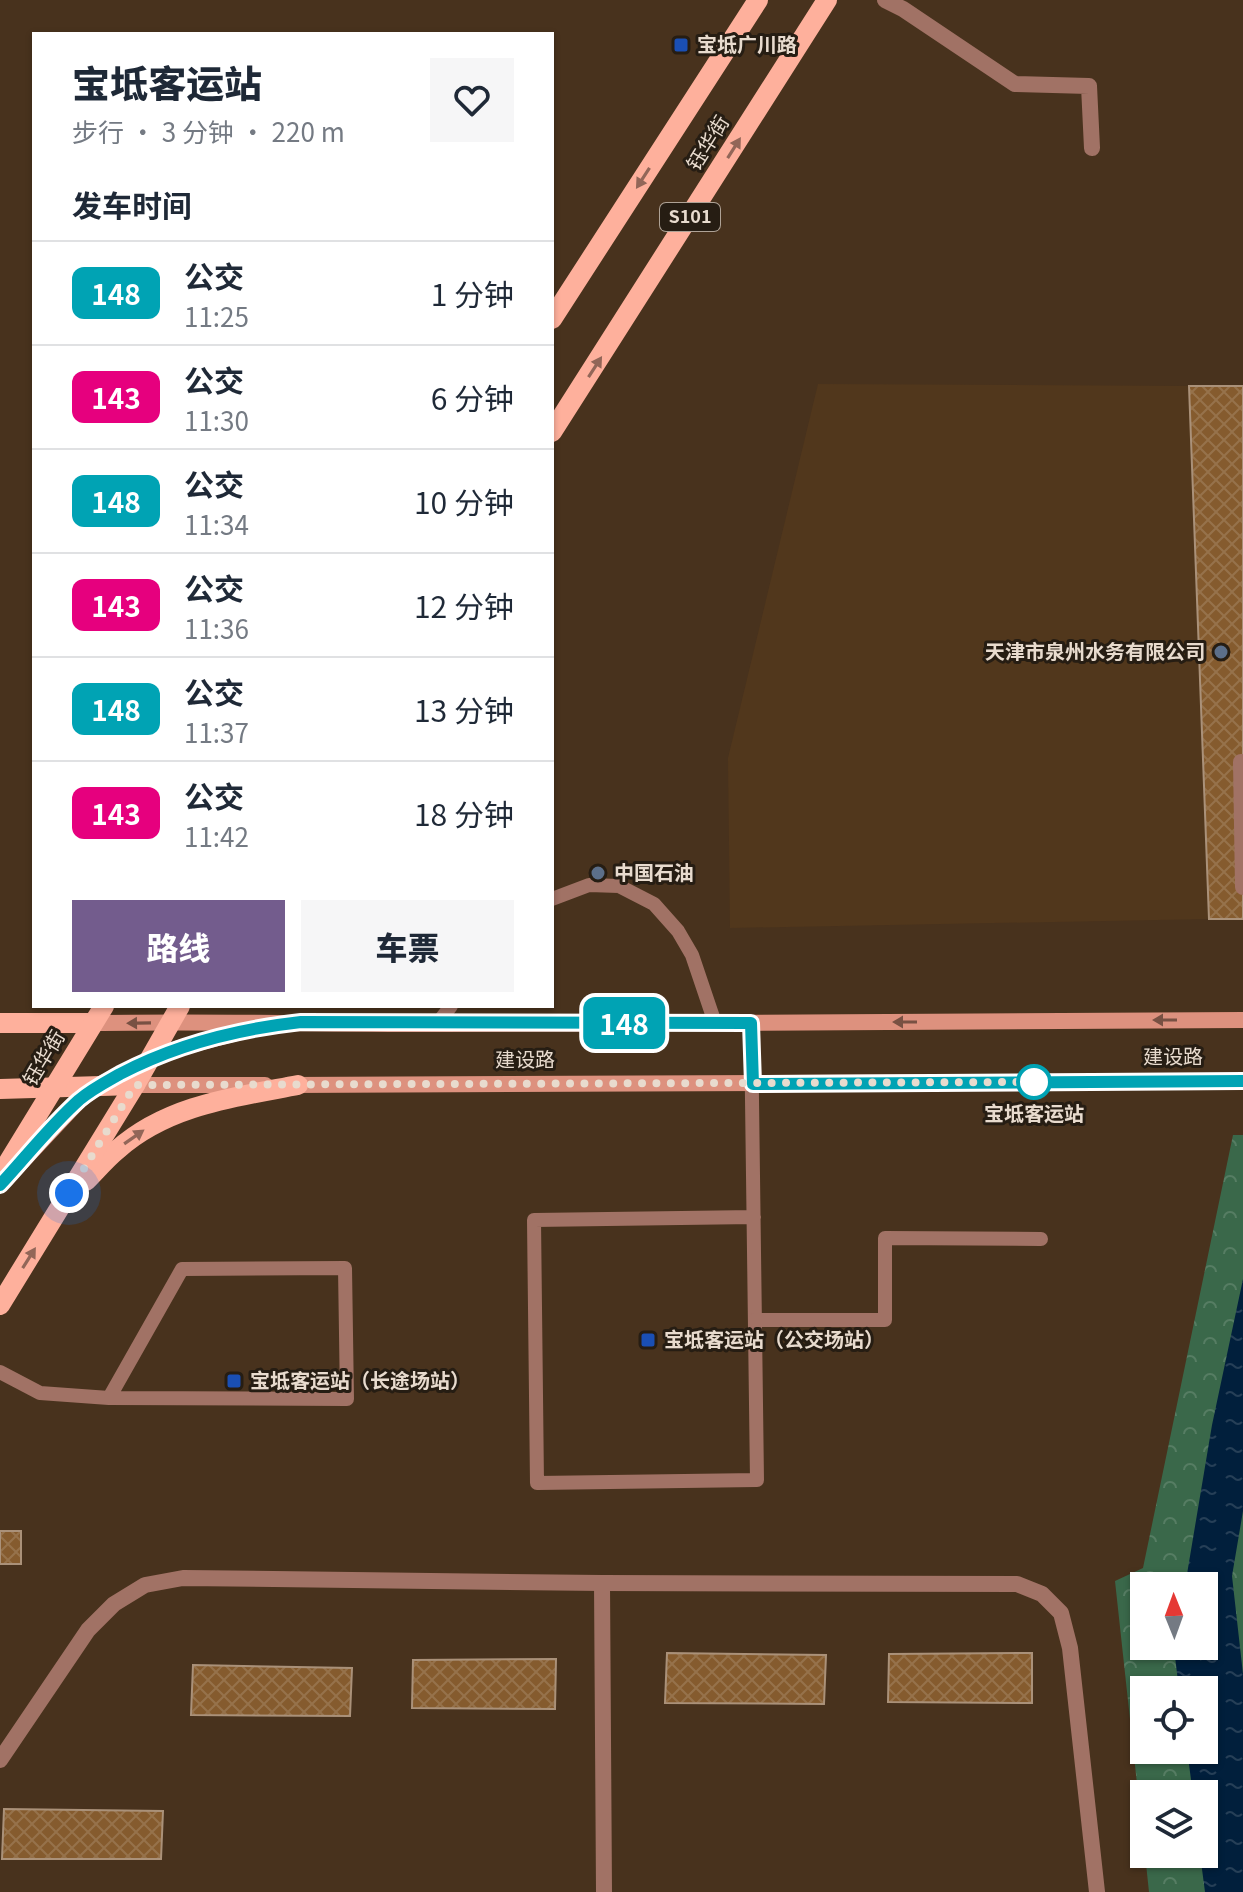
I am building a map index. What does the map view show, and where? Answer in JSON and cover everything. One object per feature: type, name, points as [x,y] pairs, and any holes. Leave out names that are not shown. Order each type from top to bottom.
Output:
[{"type":"main road","name":"钰华街","points":[[554,316],[758,0]]},
{"type":"main road","name":"钰华街","points":[[554,429],[827,0]]},
{"type":"main road","name":"钰华街","points":[[0,1176],[103,1008]]},
{"type":"main road","name":"建设路","points":[[0,1023],[93,1023],[175,1014],[301,1022],[437,1024],[1243,1020]]},
{"type":"main road","points":[[0,1305],[175,1014]]},
{"type":"main road","points":[[0,1185],[47,1133],[97,1086],[179,1048],[225,1034],[301,1022]]},
{"type":"main road","name":"建设路","points":[[0,1089],[135,1085],[1243,1081]]},
{"type":"main road","points":[[58,1210],[117,1149],[165,1118],[192,1107],[298,1085]]},
{"type":"street","points":[[885,0],[899,4],[1015,84],[1089,86],[1092,148]]},
{"type":"street","points":[[1243,762],[1243,887]]},
{"type":"street","points":[[0,1760],[88,1630],[114,1604],[145,1585],[183,1578],[1017,1584],[1042,1594],[1061,1613],[1070,1648],[1097,1892]]},
{"type":"street","points":[[602,1583],[604,1892]]},
{"type":"lane","points":[[554,898],[589,885],[619,886],[654,904],[678,931],[692,955],[715,1023]]},
{"type":"lane","points":[[437,1024],[449,1008]]},
{"type":"lane","points":[[751,1023],[753,1084],[757,1480],[537,1483],[534,1220],[754,1217]]},
{"type":"lane","points":[[755,1320],[885,1320],[885,1238],[1041,1239]]},
{"type":"lane","points":[[0,1372],[40,1393],[109,1398],[347,1399],[345,1268],[182,1269],[109,1398]]},
{"type":"shaded area","points":[[818,384],[1189,386],[1209,919],[730,928],[728,758]]},
{"type":"green space","points":[[1233,1135],[1243,1135],[1243,1892],[1149,1892],[1146,1868],[1218,1868],[1218,1780],[1137,1780],[1135,1764],[1218,1764],[1218,1676],[1130,1676],[1130,1719],[1115,1581],[1130,1574],[1130,1660],[1218,1660],[1218,1572],[1134,1572],[1143,1568]]},
{"type":"water","points":[[1243,1279],[1243,1511],[1232,1576],[1243,1674],[1243,1892],[1205,1892],[1202,1868],[1218,1868],[1218,1780],[1191,1780],[1189,1764],[1218,1764],[1218,1676],[1177,1676],[1176,1660],[1218,1660],[1218,1572],[1187,1572],[1212,1425]]},
{"type":"building","name":"天津市泉州水务有限公司","points":[[1189,386],[1243,386],[1243,919],[1209,919]]},
{"type":"building","points":[[0,1531],[21,1531],[21,1564],[0,1564]]},
{"type":"building","points":[[667,1653],[826,1655],[824,1704],[665,1703]]},
{"type":"building","points":[[1032,1653],[1032,1703],[888,1702],[889,1654]]},
{"type":"building","points":[[556,1659],[555,1709],[412,1708],[413,1660]]},
{"type":"building","points":[[193,1665],[352,1668],[350,1716],[191,1715]]},
{"type":"building","points":[[4,1809],[163,1811],[161,1859],[2,1859]]},
{"type":"bus line","name":"148","points":[[0,1185],[47,1133],[97,1086],[179,1048],[243,1030],[301,1022],[751,1023],[753,1084],[1243,1081]]},
{"type":"place","name":"宝坻广川路","points":[[681,45]]},
{"type":"place","name":"天津市泉州水务有限公司","points":[[1221,652]]},
{"type":"place","name":"中国石油","points":[[598,873]]},
{"type":"place","name":"宝坻客运站","points":[[1034,1082]]},
{"type":"place","name":"宝坻客运站（公交场站）","points":[[648,1340]]},
{"type":"place","name":"宝坻客运站（长途场站）","points":[[234,1381]]},
{"type":"route","points":[[69,1193],[135,1085],[1034,1082]]}]
